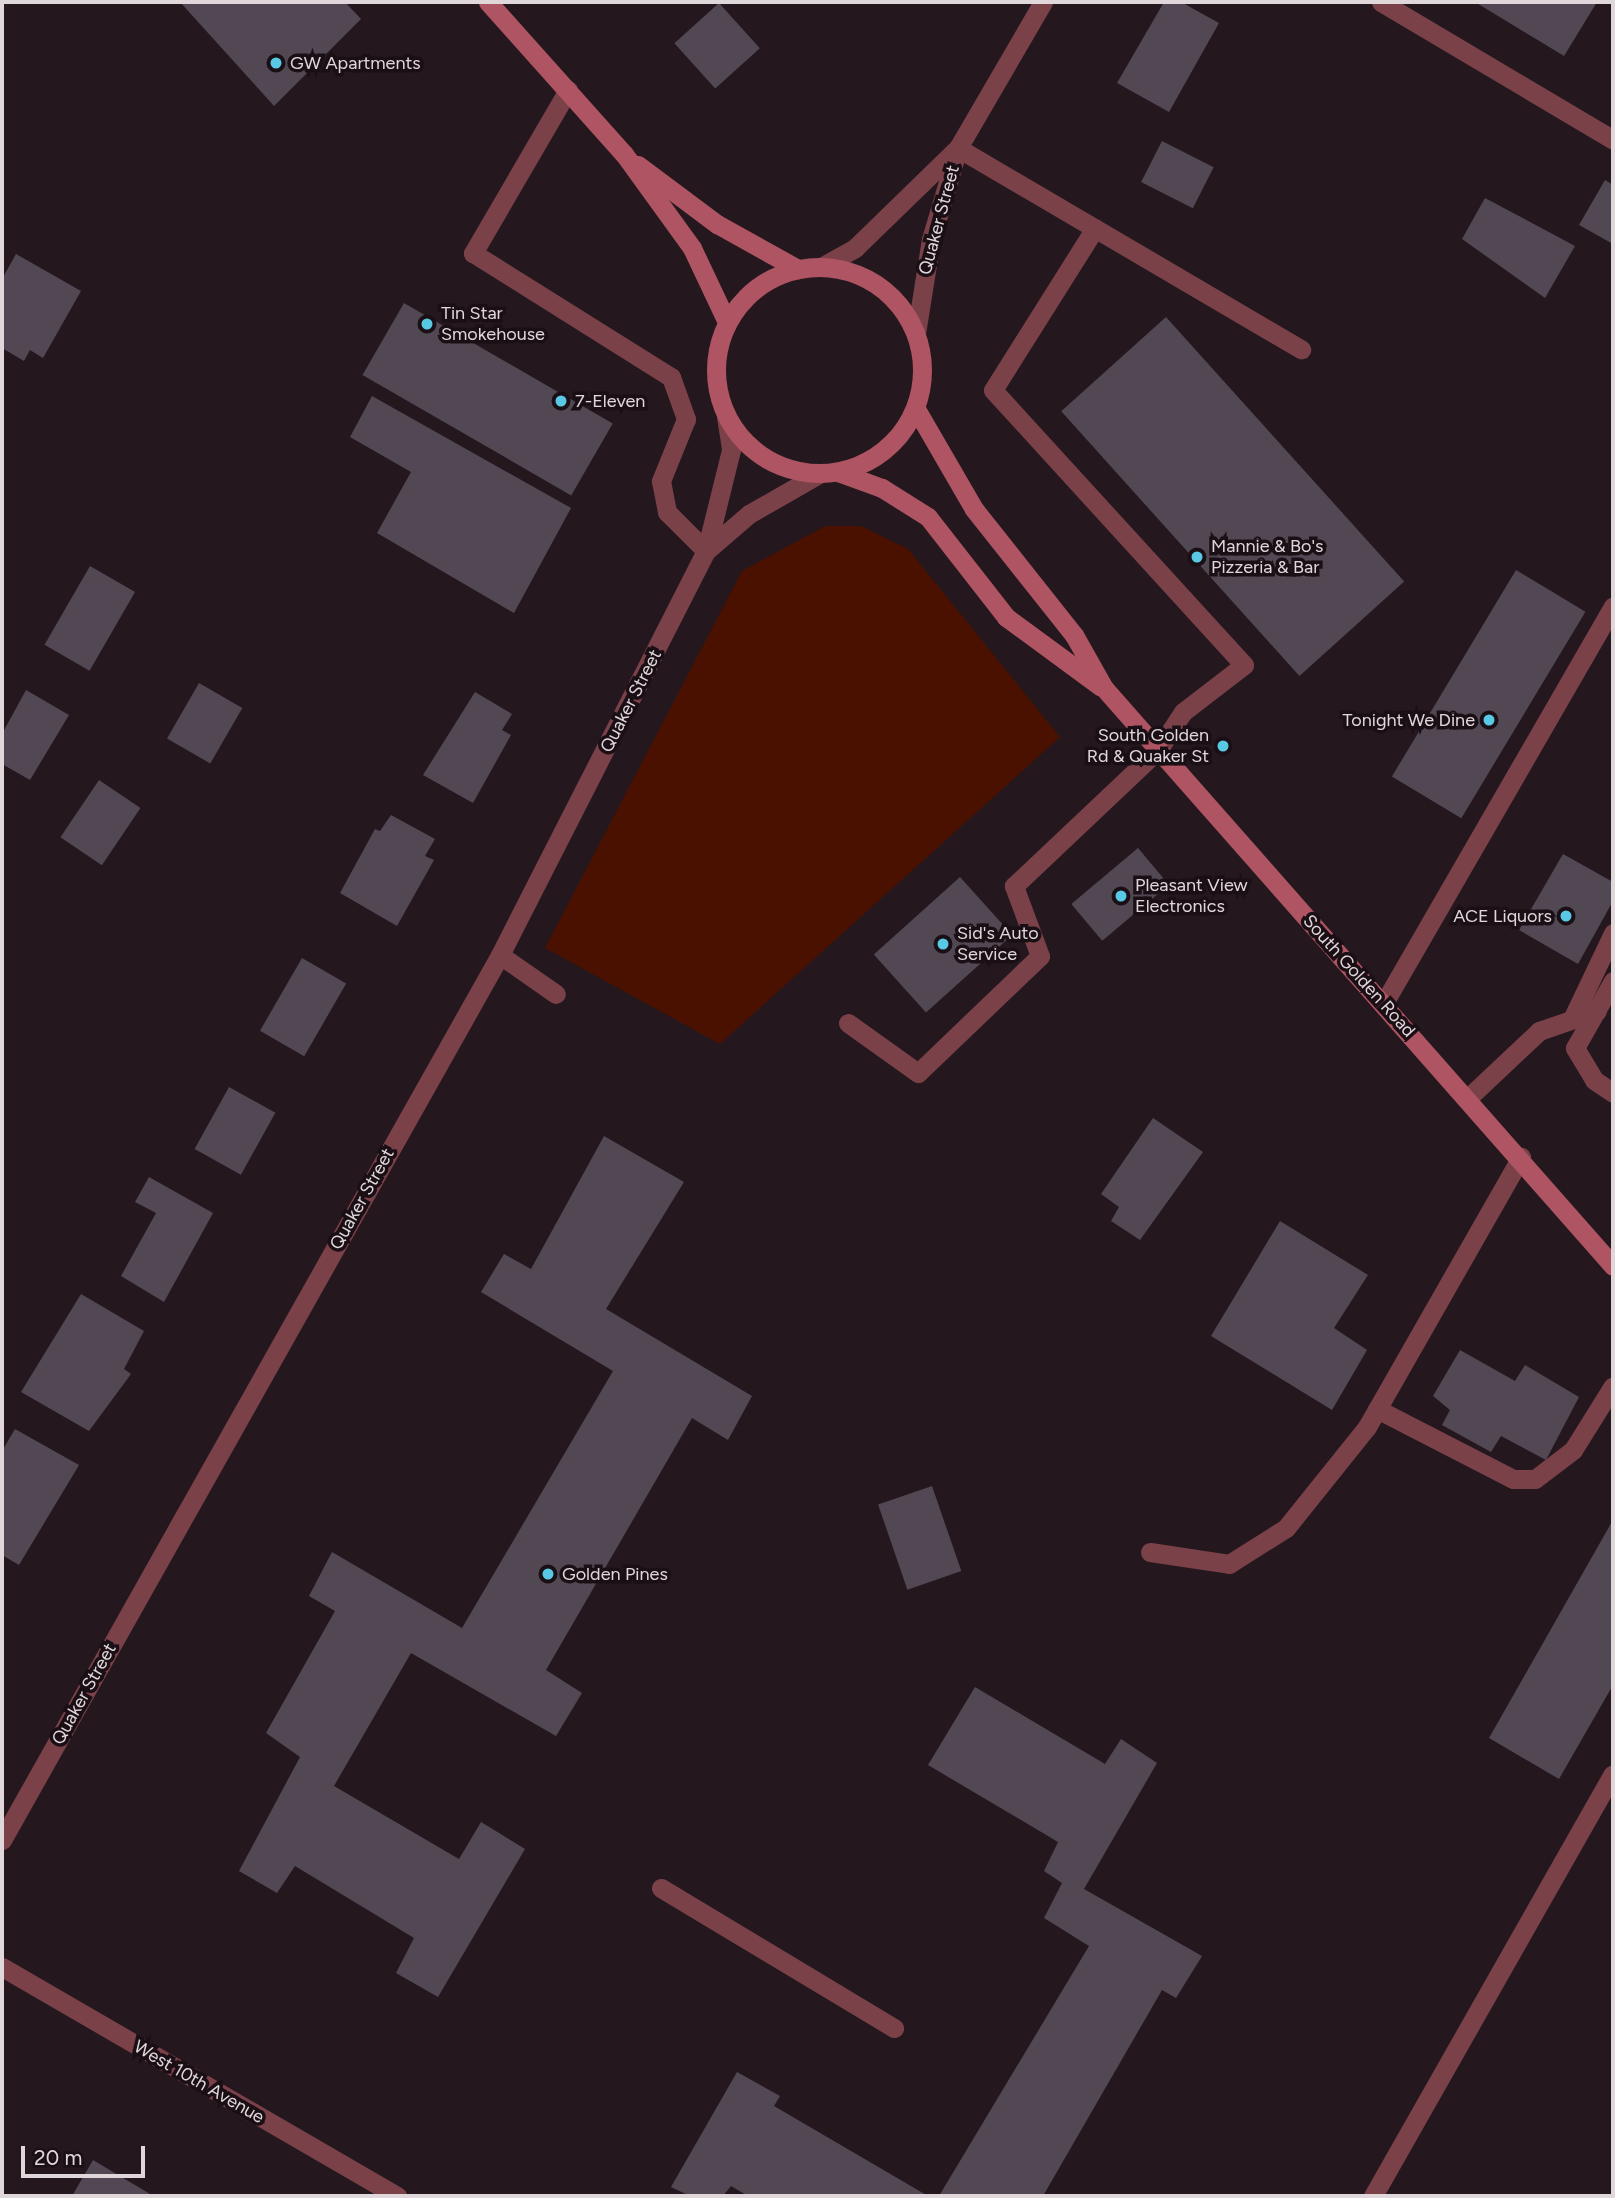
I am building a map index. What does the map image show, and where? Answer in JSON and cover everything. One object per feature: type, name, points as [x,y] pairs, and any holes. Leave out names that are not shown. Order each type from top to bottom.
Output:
[{"type":"main road","points":[[488,2],[624,154],[692,248],[727,323]]},
{"type":"main road","points":[[624,154],[717,224],[798,269]]},
{"type":"main road","points":[[821,267],[868,279],[905,312],[916,334],[922,384],[916,409],[885,451],[828,473],[765,459],[726,417],[717,364],[727,323],[756,288],[798,269],[821,267]]},
{"type":"main road","name":"South Golden Road","points":[[916,409],[974,509],[1074,635],[1104,688],[1521,1157],[1613,1266]]},
{"type":"main road","name":"South Golden Road","points":[[828,473],[882,488],[928,517],[1006,617],[1104,688]]},
{"type":"street","name":"Quaker Street","points":[[916,334],[931,239],[958,148],[1043,2]]},
{"type":"street","points":[[1381,2],[1613,140]]},
{"type":"street","points":[[568,90],[473,253],[671,377],[686,419],[661,481],[667,512],[706,551]]},
{"type":"street","points":[[958,148],[1301,349]]},
{"type":"street","name":"Quaker Street","points":[[821,267],[855,248],[958,148]]},
{"type":"street","points":[[848,1023],[918,1073],[1040,956],[1014,886],[1158,750],[1183,712],[1244,665],[993,390],[1095,228]]},
{"type":"street","name":"Quaker Street","points":[[2,1840],[499,955],[706,551],[731,450],[726,417]]},
{"type":"street","name":"Quaker Street","points":[[706,551],[749,514],[828,473]]},
{"type":"street","points":[[1384,1003],[1613,606]]},
{"type":"street","points":[[1573,1017],[1613,933]]},
{"type":"street","points":[[499,955],[556,994]]},
{"type":"street","points":[[1613,981],[1575,1048],[1594,1080],[1613,1093]]},
{"type":"street","points":[[1468,1098],[1539,1031],[1573,1017],[1597,1011]]},
{"type":"street","points":[[1150,1552],[1229,1564],[1286,1528],[1377,1409],[1521,1157]]},
{"type":"street","points":[[1377,1409],[1514,1479],[1535,1479],[1573,1450],[1613,1386]]},
{"type":"street","points":[[1373,2196],[1613,1774]]},
{"type":"street","points":[[661,1888],[894,2028]]},
{"type":"street","name":"West 10th Avenue","points":[[2,1967],[397,2196]]},
{"type":"shaded area","points":[[825,526],[861,526],[908,549],[1060,737],[720,1044],[545,948],[742,571]]},
{"type":"building","name":"GW Apartments","points":[[180,2],[345,2],[361,19],[274,106]]},
{"type":"building","points":[[1164,2],[1181,2],[1219,23],[1169,112],[1117,83]]},
{"type":"building","points":[[1475,2],[1597,2],[1564,56]]},
{"type":"building","points":[[719,3],[760,48],[715,88],[674,43]]},
{"type":"building","points":[[1162,141],[1214,167],[1193,208],[1141,182]]},
{"type":"building","points":[[1605,180],[1613,185],[1613,244],[1579,225]]},
{"type":"building","points":[[1485,198],[1575,246],[1545,298],[1462,239]]},
{"type":"building","points":[[16,254],[81,291],[43,358],[30,350],[24,361],[2,348],[2,279]]},
{"type":"building","points":[[404,303],[613,424],[571,495],[362,375]]},
{"type":"building","points":[[1166,317],[1404,582],[1299,676],[1061,411]]},
{"type":"building","points":[[372,396],[571,508],[514,613],[377,533],[411,472],[350,437]]},
{"type":"building","points":[[90,566],[135,592],[90,671],[44,645]]},
{"type":"building","points":[[1516,570],[1585,612],[1461,818],[1392,777]]},
{"type":"building","points":[[199,683],[242,708],[210,763],[167,738]]},
{"type":"building","points":[[26,690],[69,715],[30,780],[2,764],[2,734]]},
{"type":"building","points":[[475,692],[512,714],[502,730],[511,735],[473,803],[423,775]]},
{"type":"building","points":[[99,780],[140,808],[102,865],[60,837]]},
{"type":"building","points":[[391,815],[435,839],[425,856],[434,860],[397,926],[340,893],[375,829],[380,831]]},
{"type":"building","name":"Pleasant View Electronics","points":[[1138,848],[1169,885],[1102,941],[1071,904]]},
{"type":"building","name":"ACE Liquors","points":[[1563,854],[1613,882],[1613,901],[1578,964],[1519,930]]},
{"type":"building","name":"Sid's Auto Service","points":[[960,877],[1012,935],[926,1013],[874,955]]},
{"type":"building","points":[[302,958],[346,984],[304,1056],[260,1031]]},
{"type":"building","points":[[229,1087],[275,1113],[241,1175],[195,1149]]},
{"type":"building","points":[[1153,1118],[1203,1152],[1140,1240],[1111,1221],[1119,1207],[1101,1194]]},
{"type":"building","name":"Golden Pines","points":[[604,1136],[684,1182],[606,1309],[752,1396],[728,1440],[692,1418],[546,1670],[582,1693],[556,1736],[411,1653],[334,1786],[459,1859],[481,1822],[525,1849],[438,1997],[396,1973],[414,1938],[295,1866],[277,1893],[239,1871],[300,1757],[266,1733],[335,1611],[309,1596],[332,1552],[462,1628],[613,1371],[481,1292],[504,1254],[531,1269]]},
{"type":"building","points":[[149,1177],[213,1213],[164,1302],[121,1276],[156,1213],[135,1202]]},
{"type":"building","points":[[1280,1221],[1368,1275],[1334,1328],[1367,1350],[1332,1410],[1211,1336]]},
{"type":"building","points":[[81,1294],[144,1331],[124,1369],[131,1374],[89,1431],[21,1392]]},
{"type":"building","points":[[1460,1350],[1515,1381],[1525,1365],[1579,1397],[1546,1460],[1501,1436],[1491,1452],[1442,1425],[1450,1410],[1433,1396]]},
{"type":"building","points":[[15,1429],[79,1465],[19,1565],[2,1555],[2,1451]]},
{"type":"building","points":[[932,1486],[961,1571],[907,1590],[878,1505]]},
{"type":"building","points":[[1613,1520],[1613,1685],[1559,1779],[1489,1738]]},
{"type":"building","points":[[975,1687],[1105,1764],[1121,1739],[1157,1763],[1084,1889],[1202,1956],[1176,1998],[1162,1990],[1043,2196],[939,2196],[1089,1946],[1044,1918],[1062,1883],[1044,1871],[1058,1842],[928,1765]]},
{"type":"building","points":[[737,2072],[780,2096],[774,2106],[928,2196],[748,2196],[731,2186],[723,2196],[690,2196],[671,2187]]},
{"type":"building","points":[[93,2160],[150,2194],[149,2196],[72,2196]]},
{"type":"place","name":"GW Apartments","points":[[276,63]]},
{"type":"place","name":"Tin Star Smokehouse","points":[[427,324]]},
{"type":"place","name":"7-Eleven","points":[[561,401]]},
{"type":"place","name":"Mannie & Bo's Pizzeria & Bar","points":[[1197,557]]},
{"type":"place","name":"Tonight We Dine","points":[[1489,720]]},
{"type":"place","name":"South Golden Rd & Quaker St","points":[[1223,746]]},
{"type":"place","name":"Pleasant View Electronics","points":[[1121,896]]},
{"type":"place","name":"ACE Liquors","points":[[1566,916]]},
{"type":"place","name":"Sid's Auto Service","points":[[943,944]]},
{"type":"place","name":"Golden Pines","points":[[548,1574]]}]
